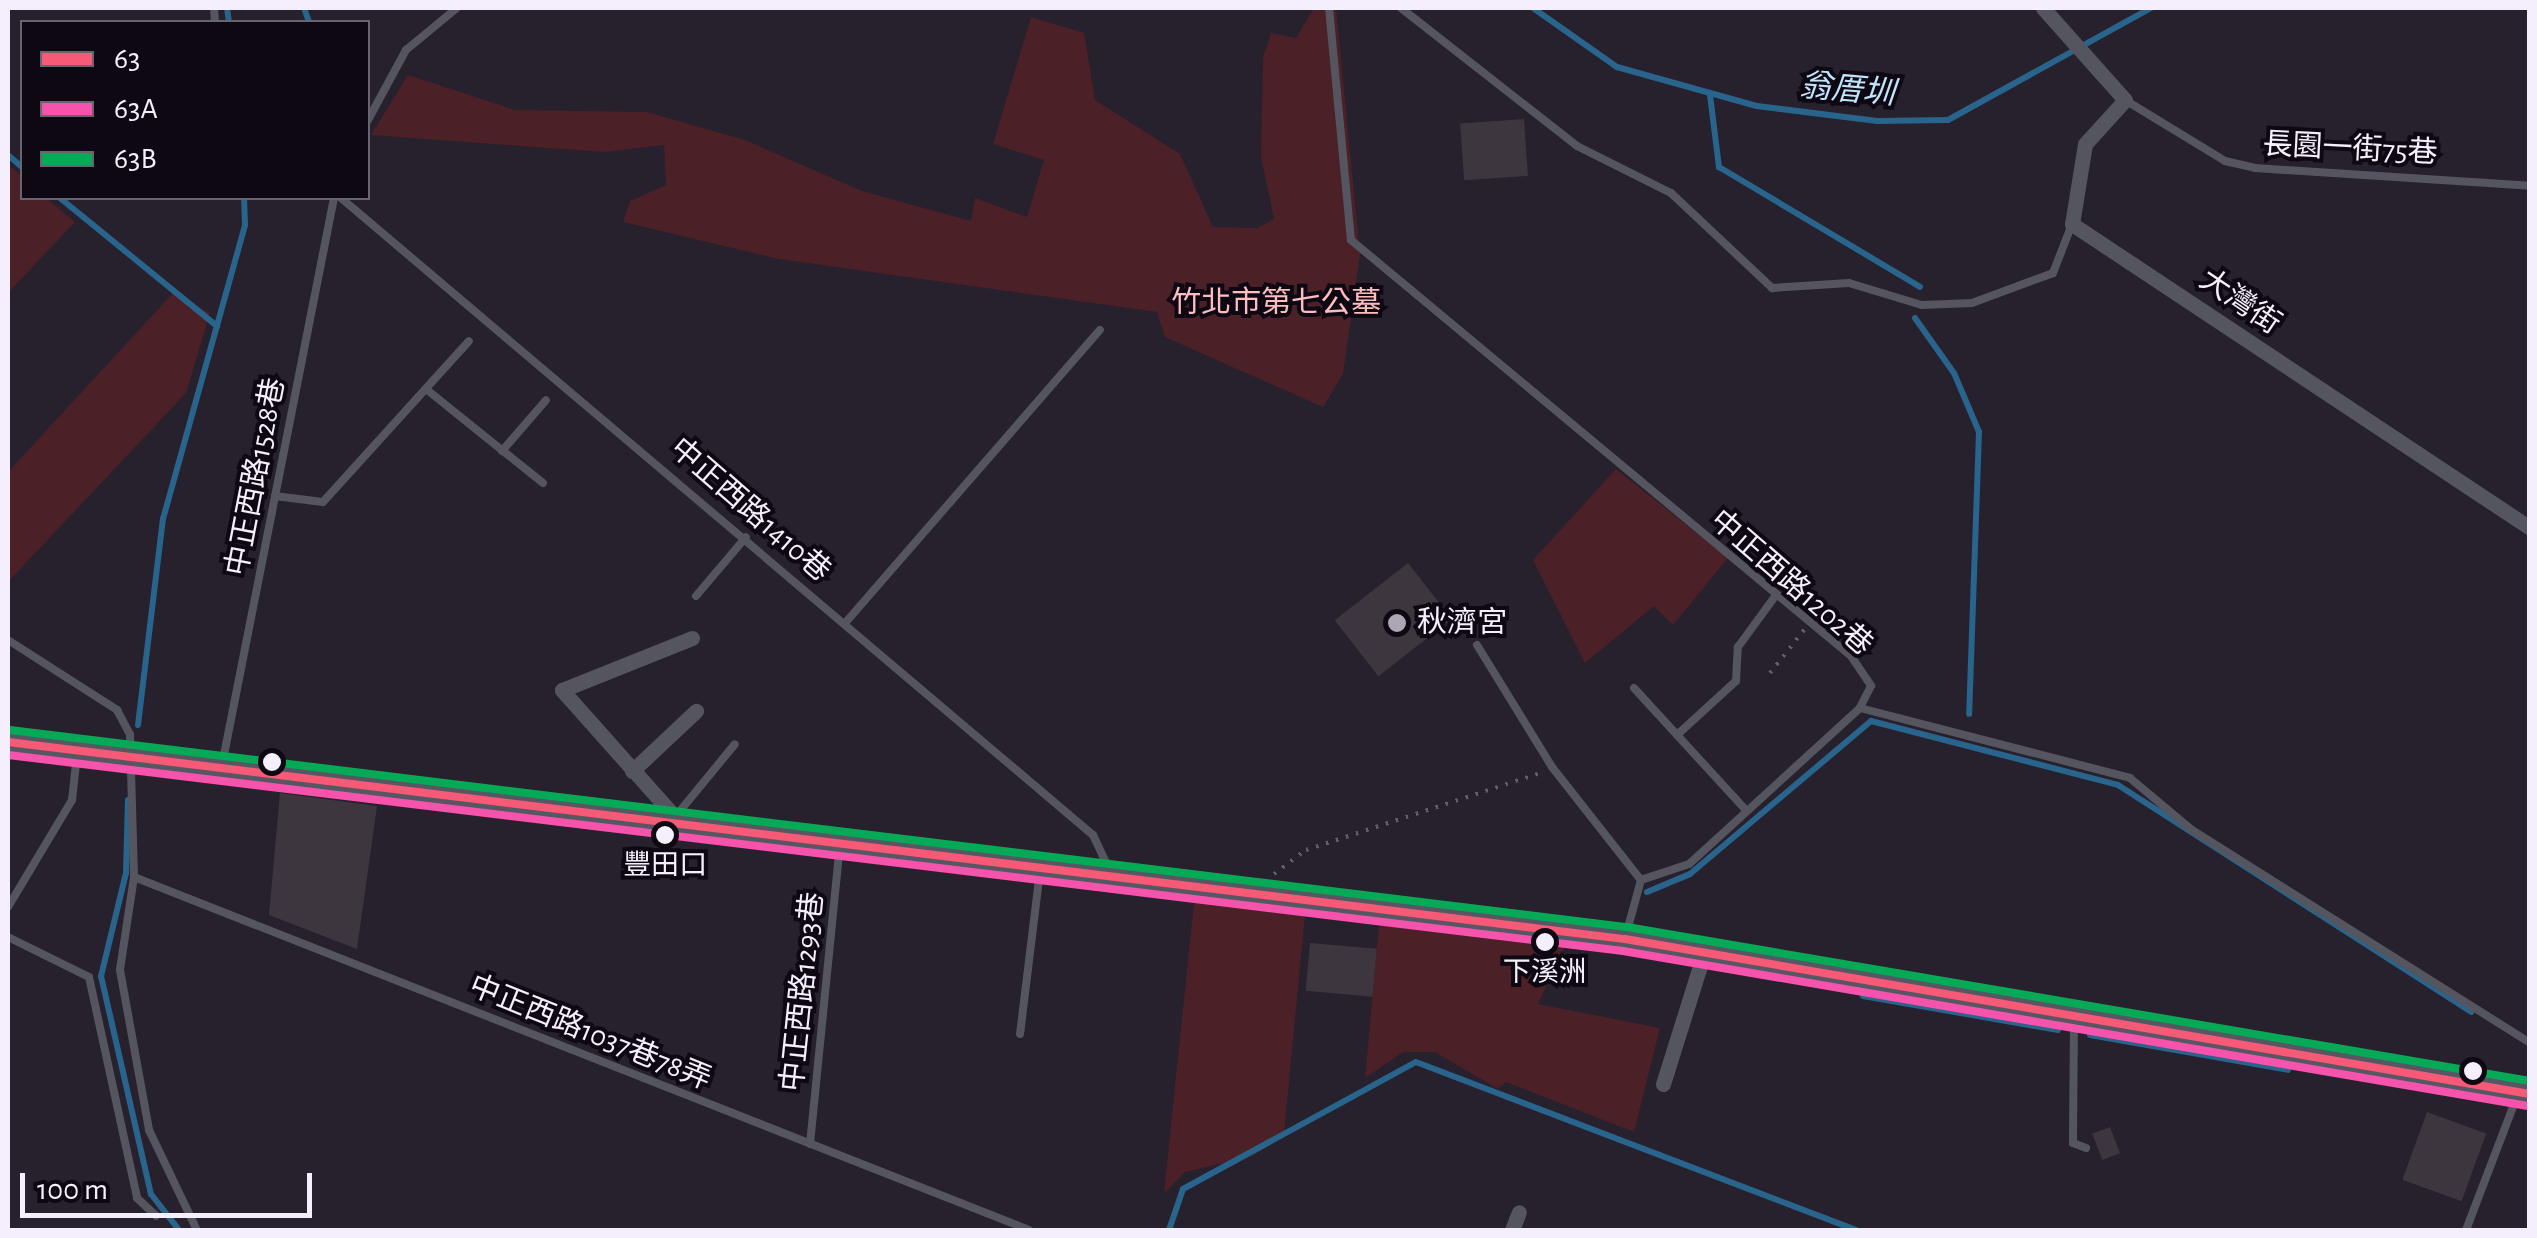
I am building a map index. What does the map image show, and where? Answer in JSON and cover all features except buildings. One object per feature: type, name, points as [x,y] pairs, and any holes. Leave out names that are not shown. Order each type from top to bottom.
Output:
[{"type":"main road","points":[[8,742],[675,816],[840,844],[1625,940],[2524,1093]]},
{"type":"street","points":[[2043,8],[2125,100],[2085,144],[2072,224]]},
{"type":"street","name":"大灣街","points":[[2072,224],[2530,528]]},
{"type":"street","points":[[675,816],[562,690],[692,638]]},
{"type":"street","points":[[632,771],[696,711]]},
{"type":"street","points":[[1663,1084],[1704,953]]},
{"type":"street","points":[[1512,1230],[1519,1212]]},
{"type":"lane","points":[[370,116],[406,50],[457,8]]},
{"type":"lane","name":"中正西路1202巷","points":[[1329,8],[1352,240],[1810,622],[1871,686],[1860,708],[2130,778],[2192,830],[2530,1043]]},
{"type":"lane","points":[[1401,8],[1576,146],[1671,193],[1772,288],[1849,282],[1922,305],[1972,302],[2053,273],[2072,224]]},
{"type":"lane","name":"長園一街75巷","points":[[2125,100],[2225,161],[2255,168],[2530,186]]},
{"type":"lane","name":"中正西路1528巷","points":[[222,766],[338,200]]},
{"type":"lane","name":"中正西路1410巷","points":[[340,200],[846,622],[1092,835],[1110,874]]},
{"type":"lane","points":[[846,622],[1100,330]]},
{"type":"lane","points":[[275,496],[322,502],[469,341]]},
{"type":"lane","points":[[426,389],[543,484]]},
{"type":"lane","points":[[502,451],[546,400]]},
{"type":"lane","points":[[696,596],[746,538]]},
{"type":"lane","points":[[1677,735],[1736,681],[1738,647],[1776,595]]},
{"type":"lane","points":[[8,640],[117,710],[134,757],[134,877],[120,970],[149,1130],[197,1230]]},
{"type":"lane","points":[[1477,645],[1552,767],[1641,880]]},
{"type":"lane","points":[[1634,688],[1744,809]]},
{"type":"lane","points":[[1641,880],[1689,864],[1744,809],[1860,708]]},
{"type":"lane","points":[[675,816],[735,744]]},
{"type":"lane","points":[[8,906],[72,800],[78,751]]},
{"type":"lane","name":"中正西路1293巷","points":[[810,1144],[840,844]]},
{"type":"lane","points":[[1020,1034],[1041,867]]},
{"type":"lane","name":"中正西路1037巷78弄","points":[[134,877],[1029,1230]]},
{"type":"lane","points":[[1625,940],[1641,880]]},
{"type":"lane","points":[[8,937],[90,977],[137,1198],[156,1216]]},
{"type":"lane","points":[[2074,1016],[2073,1143],[2086,1148]]},
{"type":"lane","points":[[2466,1230],[2524,1093]]},
{"type":"path","points":[[1770,673],[1810,622]]},
{"type":"path","points":[[1254,895],[1306,850],[1486,798],[1552,767]]},
{"type":"green space","name":"竹北市第七公墓","points":[[1314,8],[1336,8],[1360,255],[1343,374],[1323,407],[1165,337],[1157,312],[779,259],[623,222],[630,201],[666,185],[664,145],[604,152],[371,135],[408,75],[515,110],[647,112],[745,140],[862,191],[971,221],[975,198],[1027,217],[1044,160],[993,144],[1031,17],[1084,33],[1095,100],[1180,154],[1213,227],[1257,228],[1274,219],[1261,157],[1263,58],[1271,33],[1296,38]]},
{"type":"green space","points":[[8,164],[20,175],[20,200],[48,200],[75,222],[8,293]]},
{"type":"green space","points":[[173,293],[210,313],[186,393],[8,582],[8,472]]},
{"type":"green space","points":[[1616,469],[1728,558],[1673,625],[1654,606],[1585,663],[1533,560]]},
{"type":"green space","points":[[1194,902],[1305,915],[1284,1134],[1253,1156],[1185,1172],[1164,1193]]},
{"type":"green space","points":[[1379,925],[1564,948],[1538,1004],[1660,1028],[1634,1132],[1506,1082],[1498,1089],[1435,1052],[1403,1052],[1365,1078]]},
{"type":"waterway","points":[[227,8],[229,20]]},
{"type":"waterway","points":[[304,8],[308,20]]},
{"type":"waterway","name":"翁厝圳","points":[[1533,8],[1617,67],[1757,106],[1877,121],[1948,120],[2151,8]]},
{"type":"waterway","points":[[1710,95],[1719,167],[1920,287]]},
{"type":"waterway","points":[[8,155],[20,165]]},
{"type":"waterway","points":[[62,200],[217,326]]},
{"type":"waterway","points":[[138,725],[163,519],[245,225],[244,200]]},
{"type":"waterway","points":[[1915,318],[1954,373],[1979,432],[1969,714]]},
{"type":"waterway","points":[[1647,892],[1690,874],[1871,721],[2118,785],[2471,1012]]},
{"type":"waterway","points":[[128,800],[126,873],[101,976],[151,1194],[179,1230]]},
{"type":"waterway","points":[[1863,996],[2058,1030]]},
{"type":"waterway","points":[[2090,1035],[2288,1070]]},
{"type":"waterway","points":[[1169,1230],[1183,1189],[1416,1062],[1857,1230]]},
{"type":"transit line","name":"63B","points":[[10,730],[1627,927],[2530,1081]]},
{"type":"transit line","name":"63","points":[[8,742],[1625,939],[2530,1094]]},
{"type":"transit line","name":"63A","points":[[8,755],[1623,951],[2528,1106]]},
{"type":"place","name":"秋濟宮","points":[[1397,623]]},
{"type":"place","name":"豐田口","points":[[665,835]]},
{"type":"place","name":"下溪洲","points":[[1545,942]]}]
